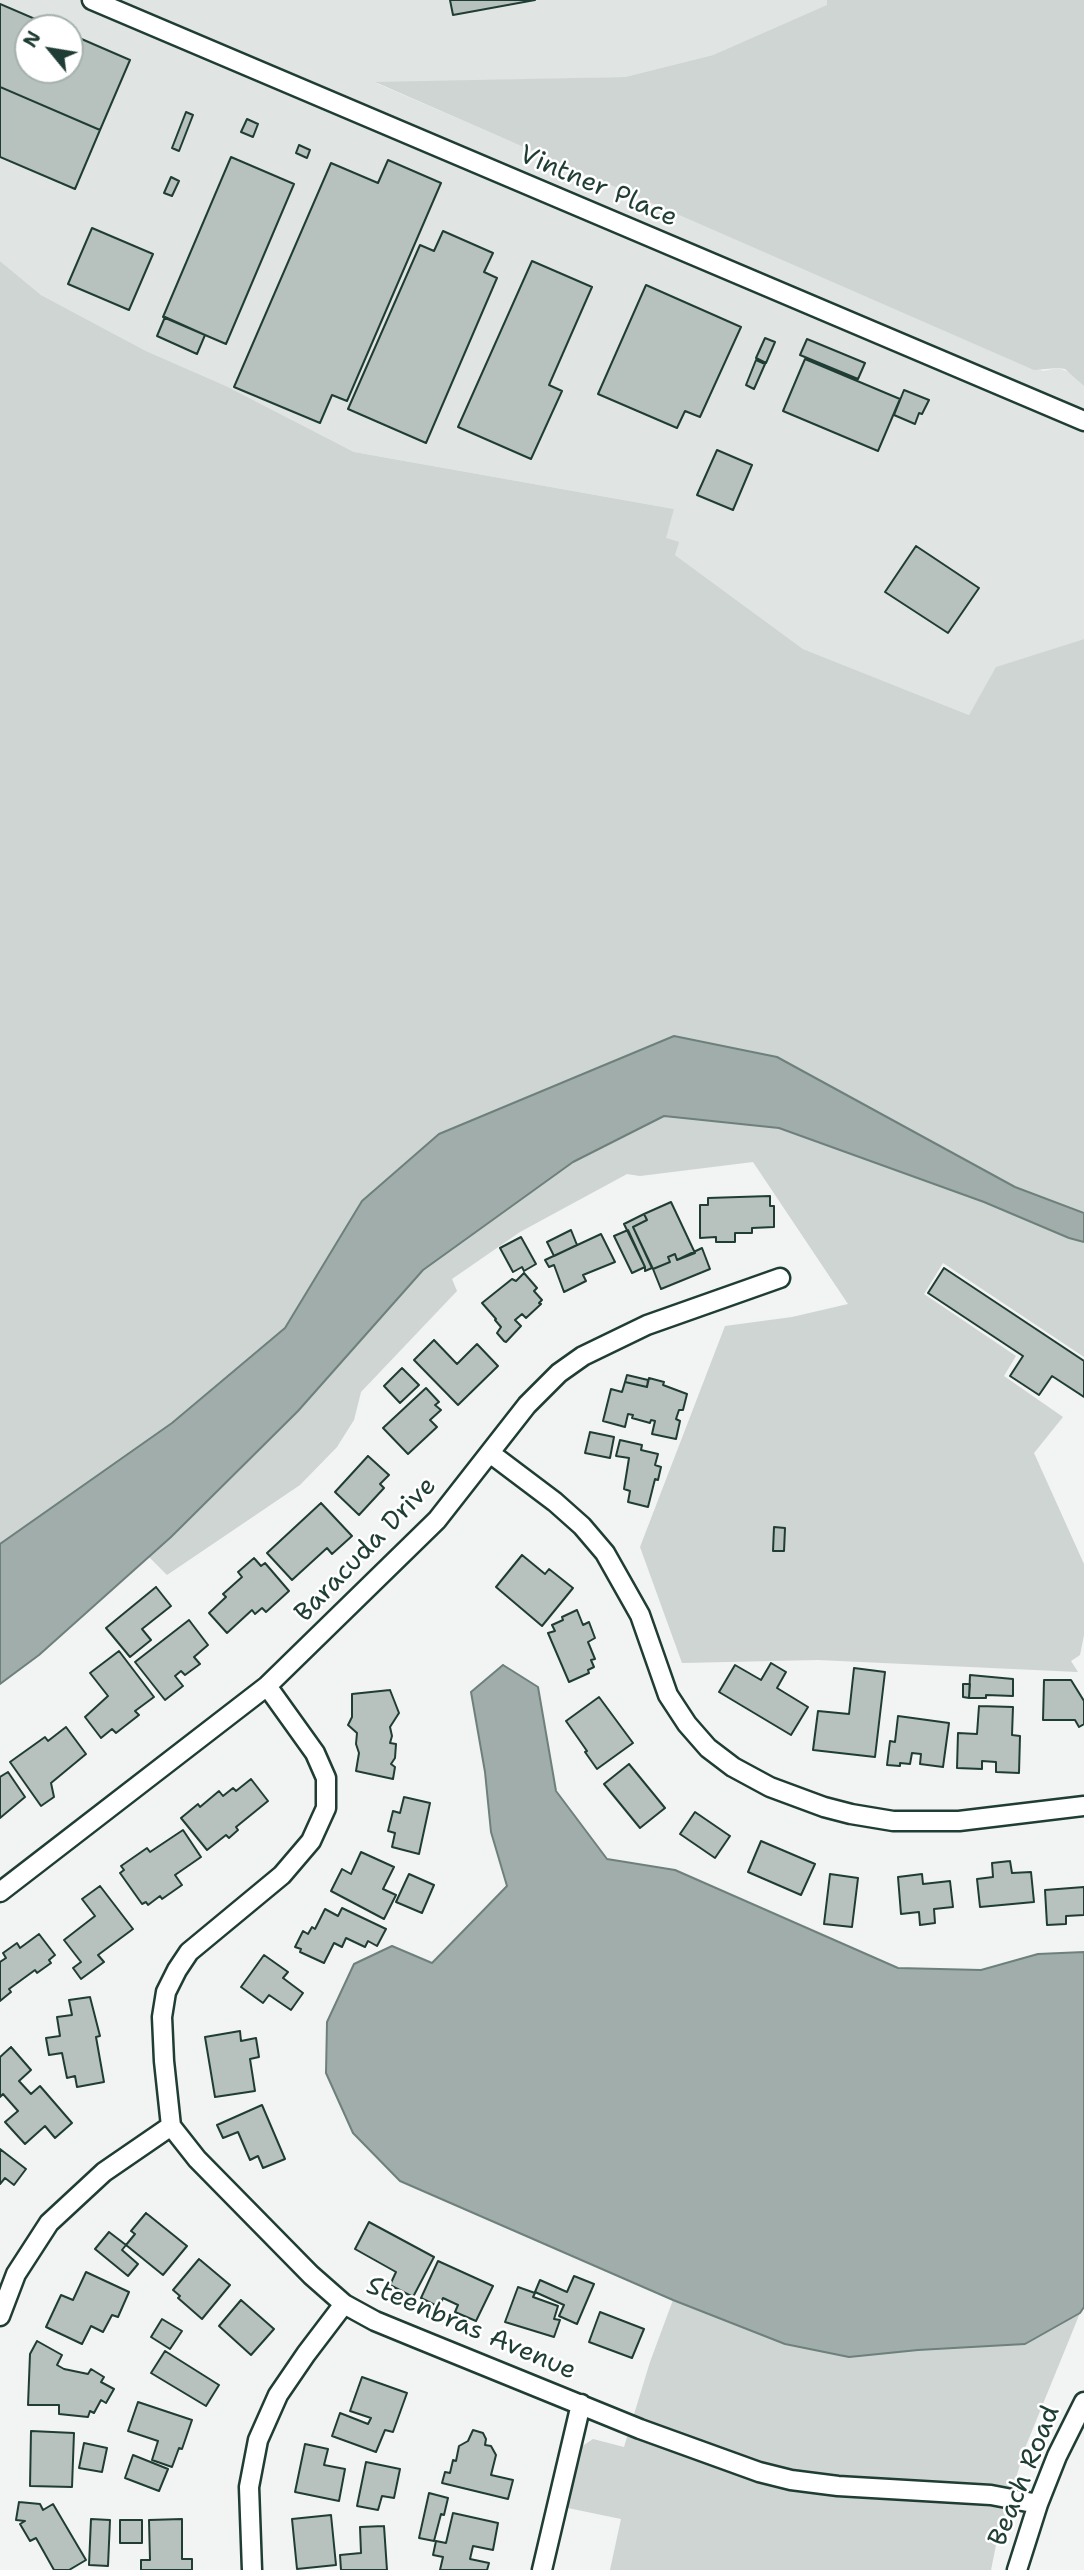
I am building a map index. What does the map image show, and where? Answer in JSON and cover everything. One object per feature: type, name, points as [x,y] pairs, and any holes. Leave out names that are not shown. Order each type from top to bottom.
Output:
[{"type":"street","name":"Vintner Place","points":[[92,0],[1084,421]]},
{"type":"street","name":"Baracuda Drive","points":[[0,1892],[267,1686],[437,1520],[544,1386],[583,1356],[647,1325],[780,1278]]},
{"type":"street","points":[[490,1453],[555,1502],[582,1526],[605,1553],[640,1615],[668,1695],[701,1740],[733,1767],[769,1787],[824,1807],[892,1821],[959,1821],[1084,1806]]},
{"type":"street","points":[[0,2316],[16,2274],[49,2223],[104,2172],[172,2126],[162,2017],[166,1992],[177,1969],[189,1952],[282,1875],[312,1841],[326,1808],[326,1778],[316,1753],[267,1686]]},
{"type":"street","name":"Steenbras Avenue","points":[[172,2126],[197,2159],[311,2275],[344,2304],[375,2320],[713,2456],[791,2480],[838,2486],[991,2495],[1038,2504]]},
{"type":"street","points":[[252,2570],[250,2487],[258,2440],[278,2395],[344,2304]]},
{"type":"street","name":"Beach Road","points":[[1017,2570],[1057,2456],[1084,2402]]},
{"type":"street","points":[[542,2570],[580,2404]]},
{"type":"shaded area","points":[[0,0],[827,0],[828,5],[713,55],[625,77],[376,83],[1043,371],[1058,368],[1072,373],[1084,386],[1084,639],[997,667],[969,715],[803,649],[675,555],[665,538],[674,509],[354,452],[226,386],[146,351],[41,295],[0,261]]},
{"type":"shaded area","points":[[827,0],[1084,0],[1084,386],[1065,369],[1034,370],[375,82],[625,77],[713,55],[827,5]]},
{"type":"shaded area","points":[[0,261],[41,295],[146,351],[226,386],[354,452],[674,509],[666,538],[679,542],[675,555],[803,649],[969,715],[996,667],[1084,639],[1084,1213],[1015,1187],[674,1036],[439,1134],[362,1201],[285,1328],[172,1423],[0,1544]]},
{"type":"shaded area","points":[[674,1036],[777,1057],[1015,1187],[1084,1213],[1084,1242],[984,1202],[779,1128],[664,1116],[573,1162],[423,1270],[298,1411],[171,1537],[39,1655],[0,1684],[0,1544],[172,1423],[285,1328],[362,1201],[439,1134]]},
{"type":"shaded area","points":[[664,1116],[779,1128],[984,1202],[1084,1242],[1084,1357],[943,1263],[924,1294],[1016,1356],[1004,1376],[1063,1417],[1034,1453],[1084,1564],[1084,1635],[1080,1655],[1071,1661],[1078,1672],[818,1660],[682,1663],[640,1547],[725,1326],[792,1317],[848,1304],[753,1162],[640,1176],[627,1174],[520,1232],[452,1279],[457,1291],[361,1392],[354,1420],[337,1447],[300,1485],[167,1575],[149,1557],[298,1411],[423,1270],[573,1162]]},
{"type":"shaded area","points":[[503,1665],[538,1687],[556,1791],[607,1859],[675,1870],[898,1968],[981,1970],[1038,1954],[1084,1952],[1084,2307],[1080,2313],[1025,2344],[849,2357],[785,2344],[673,2300],[400,2181],[353,2133],[326,2073],[327,2022],[354,1964],[392,1946],[432,1963],[507,1886],[491,1832],[485,1772],[471,1692]]},
{"type":"shaded area","points":[[673,2300],[785,2344],[849,2357],[1025,2344],[1080,2313],[1025,2448],[991,2570],[610,2570],[621,2519],[563,2507],[578,2449],[593,2439],[624,2447],[650,2362]]},
{"type":"building","points":[[450,0],[535,0],[453,15]]},
{"type":"building","points":[[0,4],[23,14],[14,14],[14,84],[84,84],[84,40],[130,60],[100,130],[0,87]]},
{"type":"building","points":[[0,87],[100,130],[75,189],[0,157]]},
{"type":"building","points":[[186,112],[193,115],[179,151],[172,148]]},
{"type":"building","points":[[247,119],[258,124],[253,137],[241,132]]},
{"type":"building","points":[[299,145],[310,150],[307,158],[296,153]]},
{"type":"building","points":[[231,157],[294,184],[226,344],[163,317]]},
{"type":"building","points":[[388,160],[441,183],[347,401],[332,395],[320,423],[234,387],[331,163],[378,183]]},
{"type":"building","points":[[171,177],[179,181],[172,196],[164,193]]},
{"type":"building","points":[[92,228],[153,254],[129,310],[68,284]]},
{"type":"building","points":[[443,231],[493,253],[484,272],[497,278],[426,443],[348,409],[420,245],[434,251]]},
{"type":"building","points":[[532,261],[592,287],[549,385],[562,391],[531,459],[458,427]]},
{"type":"building","points":[[646,285],[741,327],[700,417],[685,411],[677,428],[598,394]]},
{"type":"building","points":[[165,317],[205,335],[197,354],[157,336]]},
{"type":"building","points":[[765,338],[775,342],[766,363],[756,358]]},
{"type":"building","points":[[807,339],[865,363],[858,379],[800,355]]},
{"type":"building","points":[[805,359],[900,399],[878,451],[783,411]]},
{"type":"building","points":[[756,360],[765,364],[754,389],[746,385]]},
{"type":"building","points":[[904,390],[929,400],[915,424],[894,415]]},
{"type":"building","points":[[717,450],[752,465],[733,510],[697,495]]},
{"type":"building","points":[[916,546],[979,588],[948,633],[885,592]]},
{"type":"building","points":[[770,1196],[770,1206],[774,1206],[774,1227],[752,1228],[752,1233],[735,1233],[735,1242],[716,1242],[716,1237],[700,1238],[700,1205],[708,1205],[708,1198]]},
{"type":"building","points":[[671,1202],[695,1253],[677,1260],[675,1254],[668,1257],[670,1262],[653,1269],[633,1227],[647,1220],[644,1214]]},
{"type":"building","points":[[644,1214],[647,1220],[633,1227],[652,1268],[645,1271],[624,1224]]},
{"type":"building","points":[[571,1230],[577,1245],[554,1256],[547,1242]]},
{"type":"building","points":[[628,1230],[645,1267],[632,1273],[614,1236]]},
{"type":"building","points":[[601,1234],[615,1262],[583,1275],[586,1281],[564,1292],[554,1265],[549,1267],[545,1260]]},
{"type":"building","points":[[521,1237],[536,1264],[524,1271],[522,1267],[513,1272],[500,1248]]},
{"type":"building","points":[[702,1248],[710,1269],[661,1289],[653,1269],[670,1262],[668,1257],[675,1254],[677,1260]]},
{"type":"building","points":[[944,1268],[1084,1361],[1084,1397],[1052,1376],[1039,1395],[1010,1376],[1023,1356],[928,1293]]},
{"type":"building","points":[[524,1273],[537,1288],[534,1291],[542,1300],[539,1303],[541,1304],[526,1318],[522,1314],[515,1320],[521,1326],[506,1342],[497,1333],[501,1327],[482,1303]]},
{"type":"building","points":[[434,1340],[457,1364],[477,1344],[498,1366],[458,1405],[414,1360]]},
{"type":"building","points":[[402,1368],[419,1385],[400,1403],[384,1386]]},
{"type":"building","points":[[627,1375],[648,1380],[647,1387],[625,1382]]},
{"type":"building","points":[[649,1378],[664,1382],[663,1385],[687,1394],[683,1410],[679,1410],[676,1419],[680,1421],[676,1439],[652,1434],[655,1421],[651,1420],[650,1423],[632,1418],[633,1415],[628,1414],[625,1427],[603,1421],[611,1389],[622,1392],[625,1382],[647,1387]]},
{"type":"building","points":[[426,1388],[439,1402],[435,1405],[441,1410],[430,1420],[437,1427],[408,1454],[383,1428]]},
{"type":"building","points":[[590,1432],[614,1437],[610,1458],[585,1453]]},
{"type":"building","points":[[620,1440],[642,1445],[641,1450],[658,1454],[655,1465],[661,1467],[648,1507],[628,1502],[630,1491],[624,1489],[629,1458],[616,1456]]},
{"type":"building","points":[[368,1456],[389,1475],[380,1484],[384,1488],[359,1515],[335,1492]]},
{"type":"building","points":[[321,1503],[352,1536],[332,1554],[327,1548],[292,1580],[267,1553]]},
{"type":"building","points":[[774,1527],[785,1528],[784,1551],[773,1551]]},
{"type":"building","points":[[522,1555],[545,1574],[549,1569],[573,1588],[542,1626],[496,1587]]},
{"type":"building","points":[[254,1558],[261,1566],[265,1563],[289,1591],[266,1612],[262,1608],[255,1614],[252,1610],[227,1633],[209,1613],[226,1597],[223,1594],[242,1577],[238,1572]]},
{"type":"building","points":[[156,1587],[171,1606],[142,1629],[151,1640],[130,1657],[106,1628]]},
{"type":"building","points":[[577,1610],[583,1625],[589,1622],[595,1638],[588,1642],[595,1659],[591,1660],[594,1667],[588,1670],[589,1673],[569,1682],[548,1633],[555,1631],[552,1625],[563,1620],[562,1617]]},
{"type":"building","points":[[189,1620],[208,1645],[194,1657],[200,1664],[185,1675],[181,1671],[175,1676],[183,1686],[165,1700],[135,1662]]},
{"type":"building","points":[[119,1651],[154,1697],[135,1711],[139,1715],[116,1733],[112,1729],[101,1738],[85,1717],[108,1696],[90,1673]]},
{"type":"building","points":[[771,1663],[786,1672],[777,1688],[808,1707],[791,1735],[719,1692],[735,1665],[761,1680]]},
{"type":"building","points":[[854,1668],[885,1672],[875,1757],[813,1750],[818,1711],[849,1714]]},
{"type":"building","points":[[970,1675],[1013,1679],[1013,1696],[986,1695],[986,1698],[969,1698]]},
{"type":"building","points":[[1044,1680],[1071,1680],[1084,1701],[1084,1724],[1079,1727],[1075,1720],[1043,1720]]},
{"type":"building","points":[[963,1684],[970,1684],[969,1698],[963,1697]]},
{"type":"building","points":[[390,1690],[399,1713],[390,1727],[390,1743],[396,1744],[395,1758],[391,1764],[395,1767],[393,1779],[356,1771],[359,1753],[357,1733],[348,1725],[352,1717],[352,1694]]},
{"type":"building","points":[[599,1697],[633,1743],[597,1769],[566,1721]]},
{"type":"building","points":[[979,1706],[1013,1707],[1012,1735],[1020,1736],[1019,1773],[996,1772],[996,1762],[982,1761],[982,1769],[957,1768],[958,1733],[977,1734]]},
{"type":"building","points":[[898,1716],[949,1723],[943,1767],[920,1764],[921,1754],[912,1753],[910,1764],[887,1765],[890,1741],[895,1742]]},
{"type":"building","points":[[66,1727],[86,1754],[51,1783],[54,1797],[41,1806],[10,1762],[45,1737],[48,1741]]},
{"type":"building","points":[[629,1764],[665,1808],[640,1828],[604,1784]]},
{"type":"building","points":[[8,1772],[25,1797],[0,1818],[0,1777]]},
{"type":"building","points":[[251,1779],[268,1801],[236,1827],[238,1830],[229,1838],[226,1835],[207,1850],[181,1818],[219,1791],[223,1796],[233,1788],[236,1791]]},
{"type":"building","points":[[404,1797],[430,1803],[419,1854],[392,1847],[395,1833],[388,1831],[393,1811],[400,1813]]},
{"type":"building","points":[[695,1812],[730,1836],[715,1858],[680,1834]]},
{"type":"building","points":[[183,1830],[201,1857],[175,1875],[182,1885],[162,1899],[160,1896],[148,1905],[146,1902],[142,1904],[120,1873],[124,1870],[121,1866],[147,1848],[150,1852]]},
{"type":"building","points":[[761,1841],[815,1864],[801,1895],[748,1872]]},
{"type":"building","points":[[361,1852],[394,1867],[383,1889],[396,1895],[384,1919],[331,1891],[342,1869],[351,1874]]},
{"type":"building","points":[[1010,1861],[1012,1873],[1031,1872],[1034,1902],[980,1907],[977,1879],[993,1877],[992,1863]]},
{"type":"building","points":[[409,1874],[434,1885],[422,1913],[396,1902]]},
{"type":"building","points":[[830,1874],[858,1878],[852,1927],[824,1924]]},
{"type":"building","points":[[922,1874],[923,1884],[950,1881],[953,1907],[934,1909],[935,1923],[920,1925],[919,1912],[901,1914],[898,1877]]},
{"type":"building","points":[[100,1886],[133,1929],[98,1955],[104,1962],[81,1979],[73,1968],[81,1962],[64,1940],[95,1916],[82,1899]]},
{"type":"building","points":[[1084,1887],[1084,1915],[1066,1916],[1066,1924],[1047,1925],[1045,1890]]},
{"type":"building","points":[[342,1908],[386,1929],[377,1946],[368,1941],[365,1947],[346,1938],[342,1947],[334,1943],[324,1963],[295,1947],[303,1931],[308,1934],[312,1927],[315,1929],[325,1909],[338,1916]]},
{"type":"building","points":[[39,1934],[55,1955],[49,1960],[51,1963],[37,1973],[35,1970],[9,1989],[11,1992],[0,2001],[0,1962],[6,1958],[3,1953],[17,1943],[20,1948]]},
{"type":"building","points":[[264,1955],[288,1972],[283,1978],[303,1993],[291,2010],[269,1995],[263,2003],[241,1987]]},
{"type":"building","points":[[90,1997],[100,2036],[96,2037],[104,2082],[77,2087],[75,2076],[67,2078],[62,2053],[49,2055],[46,2038],[60,2036],[57,2017],[72,2015],[69,2000]]},
{"type":"building","points":[[240,2031],[241,2041],[256,2038],[259,2057],[250,2059],[255,2091],[215,2097],[205,2037]]},
{"type":"building","points":[[11,2047],[31,2070],[19,2081],[31,2094],[40,2086],[72,2123],[55,2138],[45,2126],[25,2144],[5,2122],[18,2111],[3,2094],[0,2097],[0,2057]]},
{"type":"building","points":[[262,2105],[285,2159],[263,2168],[258,2156],[250,2160],[238,2132],[223,2138],[217,2125]]},
{"type":"building","points":[[0,2149],[26,2169],[14,2185],[5,2178],[0,2184]]},
{"type":"building","points":[[146,2213],[187,2246],[163,2275],[126,2245],[135,2234],[131,2231]]},
{"type":"building","points":[[369,2222],[434,2257],[413,2297],[390,2285],[396,2272],[355,2249]]},
{"type":"building","points":[[109,2232],[126,2245],[122,2250],[138,2264],[128,2276],[95,2249]]},
{"type":"building","points":[[199,2259],[230,2285],[202,2319],[178,2298],[180,2296],[173,2290]]},
{"type":"building","points":[[438,2261],[493,2286],[476,2321],[455,2312],[458,2305],[443,2298],[439,2307],[421,2298]]},
{"type":"building","points":[[86,2272],[129,2292],[118,2317],[112,2315],[103,2332],[91,2326],[82,2344],[46,2327],[61,2295],[73,2300]]},
{"type":"building","points":[[574,2276],[594,2284],[577,2324],[559,2316],[564,2305],[535,2292],[540,2280],[567,2292]]},
{"type":"building","points":[[518,2287],[535,2293],[533,2297],[558,2306],[554,2319],[560,2320],[554,2337],[505,2322]]},
{"type":"building","points":[[241,2300],[274,2329],[251,2355],[219,2326]]},
{"type":"building","points":[[600,2312],[644,2329],[632,2358],[589,2342]]},
{"type":"building","points":[[162,2319],[182,2331],[170,2349],[151,2337]]},
{"type":"building","points":[[37,2341],[62,2355],[57,2365],[64,2369],[88,2374],[91,2369],[104,2377],[101,2382],[114,2389],[106,2403],[101,2400],[94,2413],[90,2411],[88,2417],[59,2414],[59,2405],[28,2405],[30,2354]]},
{"type":"building","points":[[165,2351],[219,2385],[206,2406],[151,2373]]},
{"type":"building","points":[[362,2377],[407,2393],[393,2432],[385,2430],[376,2452],[332,2436],[340,2413],[368,2424],[371,2418],[350,2411]]},
{"type":"building","points":[[138,2402],[192,2420],[182,2449],[179,2448],[172,2467],[152,2460],[158,2441],[128,2431]]},
{"type":"building","points":[[473,2430],[483,2433],[485,2445],[491,2446],[496,2455],[491,2475],[513,2480],[508,2499],[442,2483],[445,2472],[450,2473],[453,2460],[456,2461],[459,2446],[468,2441]]},
{"type":"building","points":[[31,2431],[74,2433],[72,2487],[30,2486]]},
{"type":"building","points":[[84,2443],[107,2448],[102,2472],[79,2468]]},
{"type":"building","points":[[305,2444],[328,2449],[324,2465],[345,2469],[339,2501],[295,2492]]},
{"type":"building","points":[[133,2455],[168,2469],[159,2491],[125,2478]]},
{"type":"building","points":[[366,2462],[400,2469],[394,2498],[382,2496],[378,2510],[357,2506]]},
{"type":"building","points":[[429,2493],[448,2498],[434,2541],[419,2538]]},
{"type":"building","points":[[19,2502],[40,2504],[43,2510],[53,2504],[86,2560],[69,2570],[54,2570],[36,2538],[30,2541],[20,2524],[25,2521],[16,2520]]},
{"type":"building","points":[[453,2513],[498,2523],[493,2550],[473,2546],[470,2559],[489,2563],[487,2570],[440,2570],[443,2557],[433,2555],[436,2541],[446,2543]]},
{"type":"building","points":[[331,2515],[336,2565],[297,2569],[292,2519]]},
{"type":"building","points":[[91,2519],[110,2520],[108,2566],[89,2565]]},
{"type":"building","points":[[182,2519],[182,2559],[192,2559],[192,2570],[141,2570],[141,2560],[150,2560],[149,2520]]},
{"type":"building","points":[[120,2520],[142,2520],[142,2543],[120,2543]]},
{"type":"building","points":[[384,2526],[387,2570],[341,2570],[340,2555],[361,2553],[360,2527]]}]
